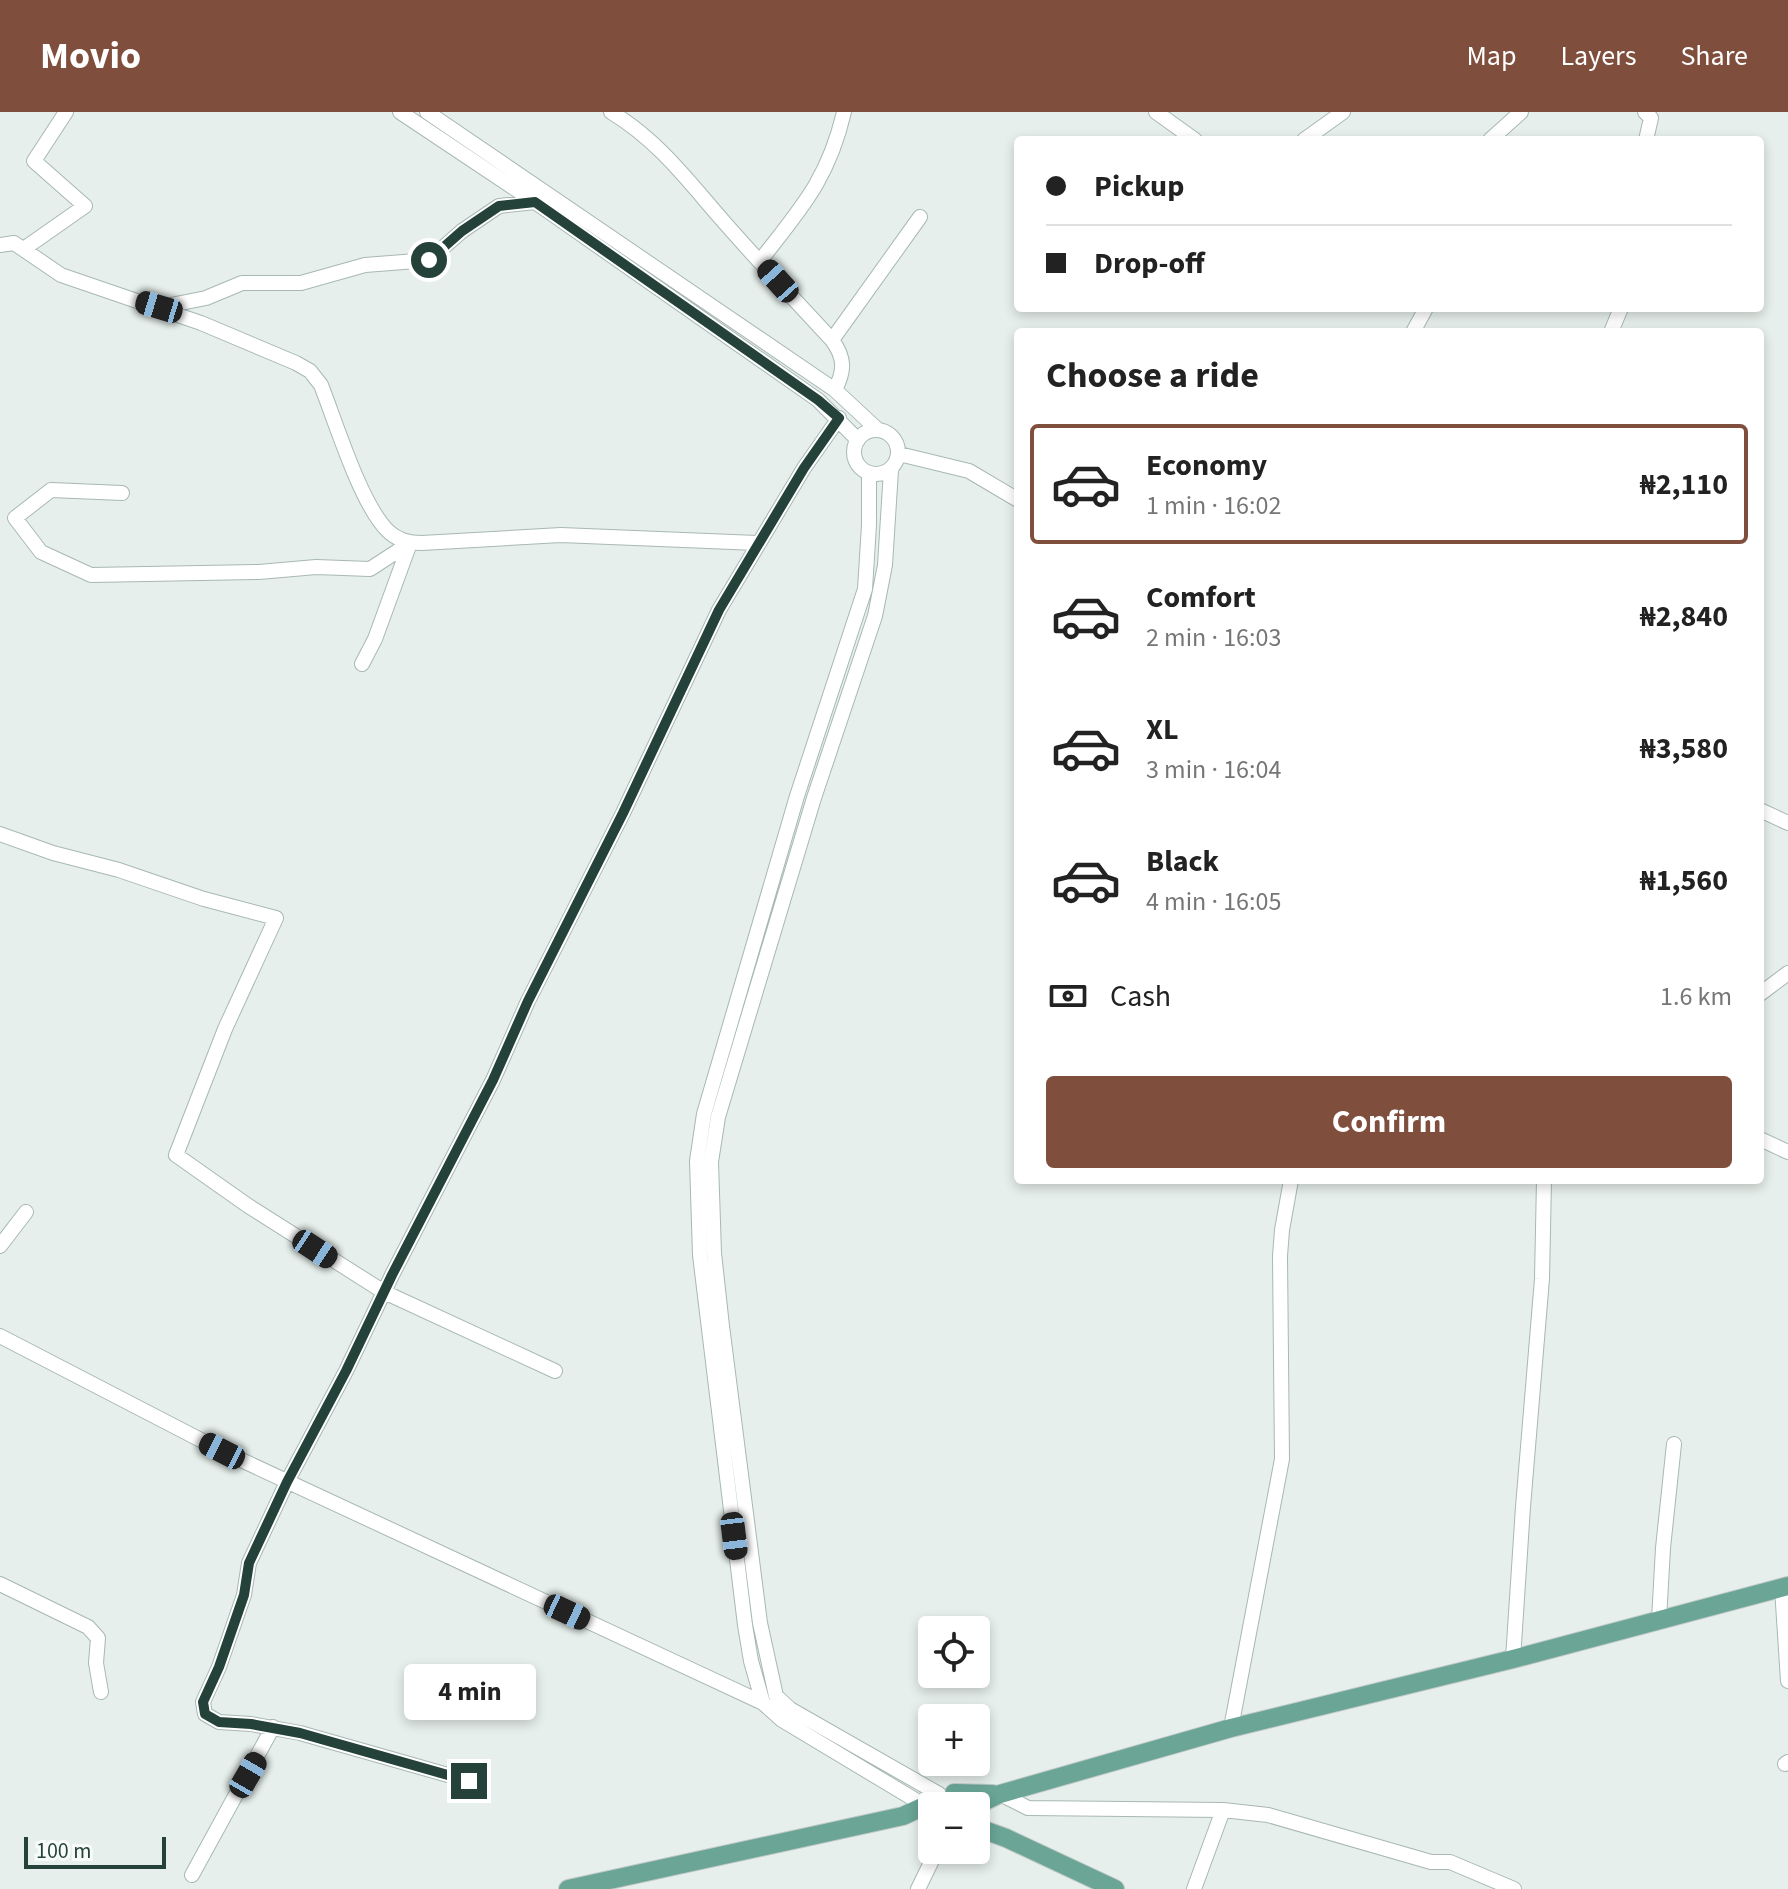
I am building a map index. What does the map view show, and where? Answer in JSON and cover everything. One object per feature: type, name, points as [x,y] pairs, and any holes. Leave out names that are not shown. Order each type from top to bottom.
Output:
[{"type":"main road","points":[[990,1796],[1231,1728],[1513,1659],[1785,1587]]},
{"type":"main road","points":[[568,1889],[918,1812]]},
{"type":"main road","points":[[990,1829],[1006,1838]]},
{"type":"main road","points":[[990,1832],[1115,1889]]},
{"type":"street","points":[[25,248],[85,206],[34,161],[66,112]]},
{"type":"street","points":[[400,112],[535,202],[818,400],[858,440]]},
{"type":"street","points":[[427,112],[835,390],[878,430],[893,438],[899,454],[891,470],[885,565],[875,616],[814,798],[718,1117],[710,1181],[722,1326],[760,1623],[776,1696],[790,1709],[927,1792]]},
{"type":"street","points":[[611,112],[661,149],[832,340],[844,362],[843,375],[835,390]]},
{"type":"street","points":[[760,261],[814,192],[838,138],[844,112]]},
{"type":"street","points":[[1156,112],[1189,136]]},
{"type":"street","points":[[1310,136],[1343,112]]},
{"type":"street","points":[[1494,136],[1521,112]]},
{"type":"street","points":[[1647,136],[1650,114]]},
{"type":"street","points":[[159,307],[206,298],[242,283],[301,283],[365,265],[429,260],[462,231],[499,206],[535,202]]},
{"type":"street","points":[[832,340],[920,217]]},
{"type":"street","points":[[0,245],[14,243],[61,275],[159,307],[310,371],[321,385],[370,508],[388,532],[410,543],[561,535],[757,543]]},
{"type":"street","points":[[469,1781],[300,1733],[219,1722],[205,1714],[203,1702],[219,1667],[244,1595],[249,1563],[287,1482],[493,1080],[528,1001],[623,813],[719,610],[757,543],[839,418]]},
{"type":"street","points":[[878,430],[866,432],[858,440],[854,457],[859,467],[869,474],[880,475],[891,470]]},
{"type":"street","points":[[899,454],[969,471],[1014,498]]},
{"type":"street","points":[[763,1703],[745,1625],[708,1328],[700,1255],[697,1161],[704,1114],[788,827],[865,589],[869,474]]},
{"type":"street","points":[[122,493],[51,490],[15,518],[41,552],[91,575],[259,572],[316,567],[370,569],[410,543]]},
{"type":"street","points":[[362,664],[375,639],[410,543]]},
{"type":"street","points":[[1764,812],[1788,823]]},
{"type":"street","points":[[0,834],[204,899],[276,918],[225,1029],[176,1155],[247,1205],[384,1292],[555,1371]]},
{"type":"street","points":[[1764,991],[1788,973]]},
{"type":"street","points":[[1764,1141],[1788,1152]]},
{"type":"street","points":[[1231,1728],[1282,1459],[1281,1243],[1290,1184]]},
{"type":"street","points":[[1513,1659],[1542,1279],[1545,1184]]},
{"type":"street","points":[[0,1246],[26,1212]]},
{"type":"street","points":[[0,1336],[222,1451],[763,1703],[782,1720],[923,1792]]},
{"type":"street","points":[[1659,1620],[1674,1444]]},
{"type":"street","points":[[0,1584],[88,1627],[98,1638],[96,1663],[101,1692]]},
{"type":"street","points":[[1785,1587],[1788,1681]]},
{"type":"street","points":[[192,1875],[273,1727]]},
{"type":"street","points":[[1000,1794],[1028,1808],[1223,1810],[1268,1815],[1431,1862],[1450,1862],[1514,1889]]},
{"type":"street","points":[[1194,1889],[1223,1810]]},
{"type":"street","points":[[918,1889],[930,1864]]},
{"type":"route","points":[[429,260],[462,231],[499,206],[535,202],[818,400],[839,418],[757,543],[719,610],[623,813],[528,1001],[493,1080],[287,1482],[249,1563],[244,1595],[219,1667],[203,1702],[205,1714],[219,1722],[300,1733],[469,1781]]}]
